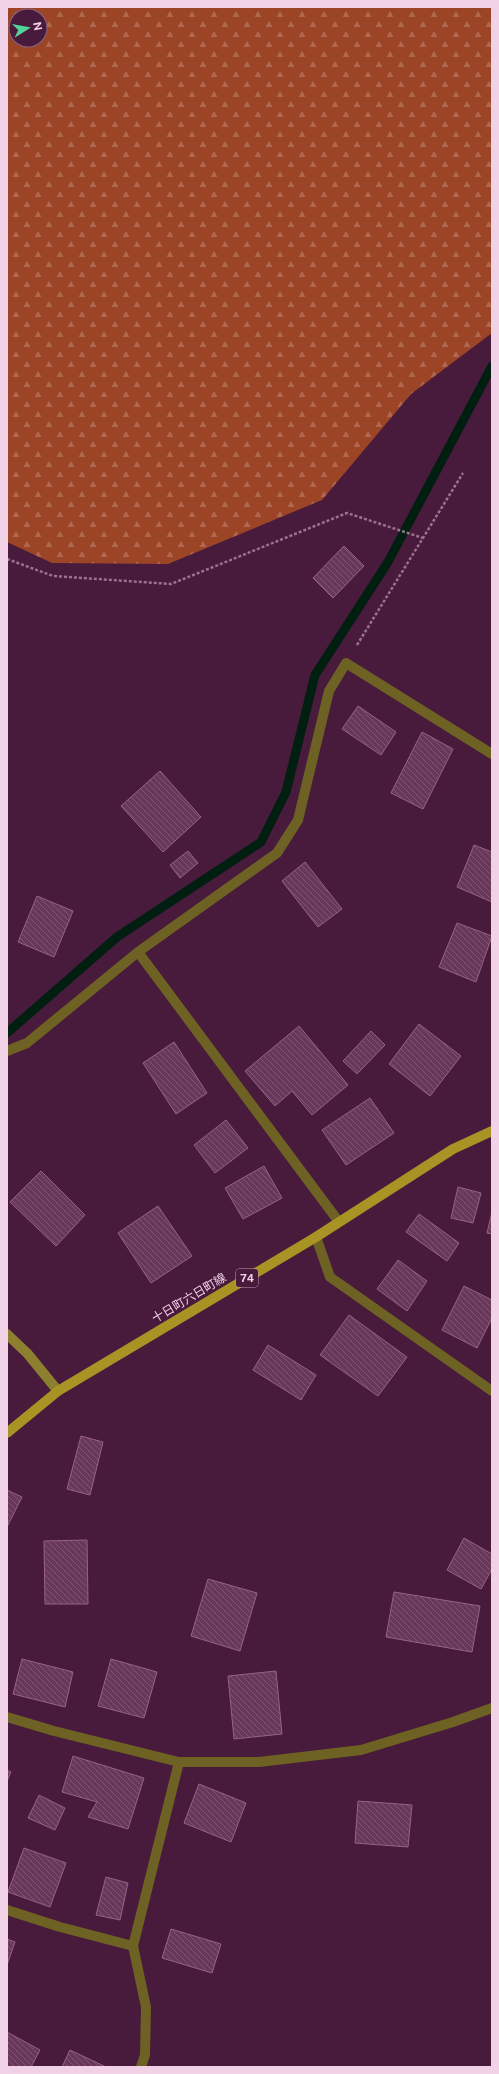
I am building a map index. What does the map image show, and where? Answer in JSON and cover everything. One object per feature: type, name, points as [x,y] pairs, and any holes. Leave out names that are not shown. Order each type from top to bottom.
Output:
[{"type":"main road","name":"十日町六日町線","points":[[7,1433],[58,1391],[316,1237],[453,1149],[492,1131]]},
{"type":"main road","points":[[7,1334],[27,1353],[58,1391]]},
{"type":"street","points":[[7,1051],[27,1043],[138,952],[277,853],[298,820],[329,691],[346,663],[492,754]]},
{"type":"street","points":[[138,952],[339,1222]]},
{"type":"street","points":[[316,1237],[330,1277],[492,1391]]},
{"type":"street","points":[[7,1717],[54,1731],[179,1762],[258,1762],[361,1750],[492,1708]]},
{"type":"street","points":[[141,2067],[145,2055],[146,2008],[133,1946],[179,1762]]},
{"type":"street","points":[[7,1910],[60,1928],[133,1946]]},
{"type":"path","points":[[346,663],[462,473]]},
{"type":"path","points":[[7,559],[53,576],[171,584],[346,513],[423,538]]},
{"type":"green space","points":[[7,7],[492,7],[492,333],[411,394],[322,500],[168,564],[52,563],[7,542]]},
{"type":"building","points":[[344,546],[364,566],[333,598],[313,578]]},
{"type":"building","points":[[358,706],[396,732],[381,755],[342,729]]},
{"type":"building","points":[[422,732],[453,749],[423,809],[391,793]]},
{"type":"building","points":[[160,771],[201,817],[163,852],[121,806]]},
{"type":"building","points":[[474,845],[492,852],[492,902],[457,887]]},
{"type":"building","points":[[188,851],[198,863],[180,878],[170,865]]},
{"type":"building","points":[[305,862],[342,909],[318,927],[282,881]]},
{"type":"building","points":[[37,896],[73,911],[54,957],[18,942]]},
{"type":"building","points":[[457,923],[492,936],[476,982],[439,967]]},
{"type":"building","points":[[419,1024],[461,1056],[430,1096],[389,1064]]},
{"type":"building","points":[[299,1026],[348,1085],[312,1115],[292,1091],[275,1106],[245,1071]]},
{"type":"building","points":[[371,1031],[385,1045],[357,1074],[343,1061]]},
{"type":"building","points":[[174,1042],[207,1093],[176,1114],[143,1063]]},
{"type":"building","points":[[370,1098],[394,1133],[346,1165],[322,1130]]},
{"type":"building","points":[[226,1120],[248,1148],[215,1173],[194,1145]]},
{"type":"building","points":[[264,1166],[282,1198],[243,1219],[225,1188]]},
{"type":"building","points":[[41,1171],[85,1215],[56,1246],[10,1202]]},
{"type":"building","points":[[458,1187],[481,1193],[473,1223],[451,1218]]},
{"type":"building","points":[[158,1206],[192,1256],[151,1283],[118,1233]]},
{"type":"building","points":[[492,1212],[492,1234],[487,1233]]},
{"type":"building","points":[[419,1214],[459,1243],[447,1261],[406,1232]]},
{"type":"building","points":[[398,1260],[427,1281],[407,1311],[377,1289]]},
{"type":"building","points":[[464,1286],[492,1300],[492,1318],[477,1348],[442,1330]]},
{"type":"building","points":[[349,1315],[407,1357],[378,1396],[320,1355]]},
{"type":"building","points":[[268,1345],[316,1375],[301,1400],[253,1370]]},
{"type":"building","points":[[81,1436],[103,1442],[90,1495],[67,1489]]},
{"type":"building","points":[[7,1490],[22,1497],[7,1527]]},
{"type":"building","points":[[464,1538],[492,1554],[492,1569],[481,1589],[447,1570]]},
{"type":"building","points":[[87,1540],[88,1604],[45,1604],[44,1541]]},
{"type":"building","points":[[208,1579],[257,1593],[240,1651],[191,1636]]},
{"type":"building","points":[[394,1592],[480,1606],[472,1652],[386,1637]]},
{"type":"building","points":[[22,1659],[73,1672],[65,1707],[13,1694]]},
{"type":"building","points":[[111,1659],[157,1672],[144,1718],[98,1706]]},
{"type":"building","points":[[276,1671],[282,1734],[234,1739],[228,1676]]},
{"type":"building","points":[[73,1756],[144,1778],[128,1829],[88,1817],[97,1802],[62,1792]]},
{"type":"building","points":[[7,1770],[11,1772],[7,1781]]},
{"type":"building","points":[[199,1784],[246,1803],[231,1842],[184,1823]]},
{"type":"building","points":[[39,1795],[65,1808],[55,1830],[28,1818]]},
{"type":"building","points":[[358,1801],[412,1805],[408,1847],[355,1843]]},
{"type":"building","points":[[24,1848],[66,1863],[50,1907],[8,1892]]},
{"type":"building","points":[[106,1877],[128,1883],[120,1920],[96,1915]]},
{"type":"building","points":[[171,1929],[221,1944],[212,1973],[162,1958]]},
{"type":"building","points":[[7,1939],[15,1942],[7,1965]]},
{"type":"building","points":[[7,2032],[40,2050],[31,2067],[7,2067]]},
{"type":"building","points":[[70,2050],[106,2067],[62,2067]]},
{"type":"waterway","points":[[7,1033],[117,937],[261,842],[286,792],[315,675],[388,562],[492,366]]}]
